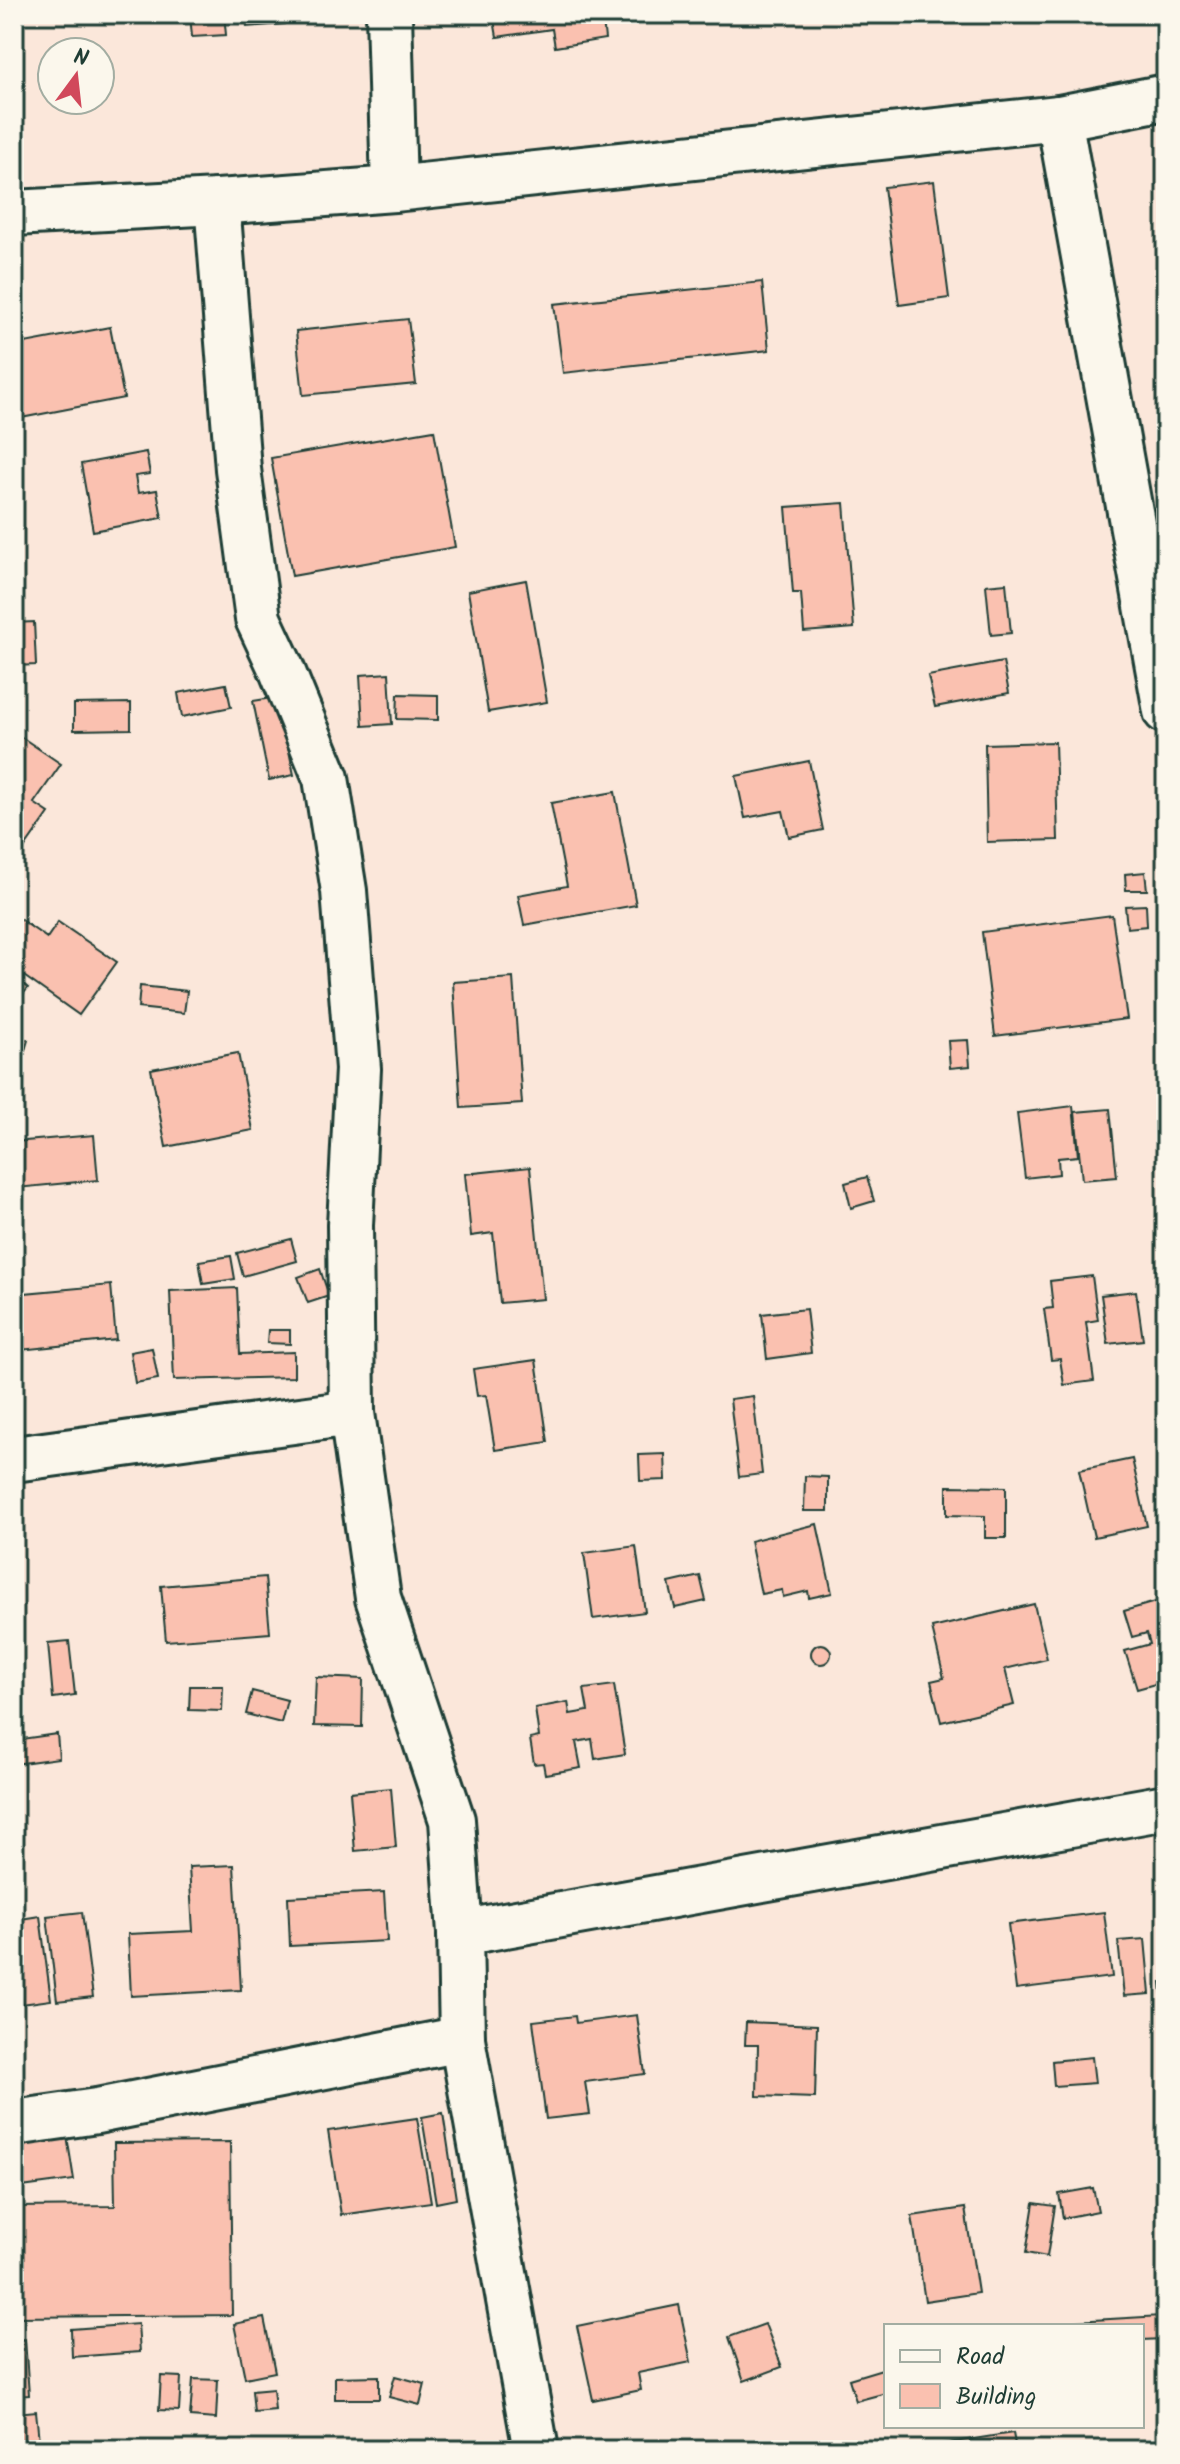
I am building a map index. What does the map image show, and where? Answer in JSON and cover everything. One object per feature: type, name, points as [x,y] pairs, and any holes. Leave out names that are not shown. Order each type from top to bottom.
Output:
[{"type":"street","points":[[389,14],[394,189]]},
{"type":"street","points":[[14,213],[394,189],[1059,118],[1166,97]]},
{"type":"street","points":[[1059,118],[1166,711]]},
{"type":"street","points":[[217,202],[238,469],[258,619],[326,778],[344,891],[358,1069],[350,1225],[352,1413],[378,1598],[452,1820],[460,1933],[462,2039],[536,2450]]},
{"type":"street","points":[[14,1459],[352,1413]]},
{"type":"street","points":[[460,1933],[1166,1807]]},
{"type":"street","points":[[14,2123],[97,2111],[462,2039]]},
{"type":"building","points":[[190,14],[224,14],[226,35],[192,37]]},
{"type":"building","points":[[246,14],[283,14],[284,24],[247,27]]},
{"type":"building","points":[[493,14],[631,16],[603,21],[605,39],[555,47],[552,29],[497,37]]},
{"type":"building","points":[[934,181],[949,298],[899,305],[884,187]]},
{"type":"building","points":[[762,282],[769,350],[563,373],[554,304]]},
{"type":"building","points":[[408,319],[416,384],[303,395],[296,331]]},
{"type":"building","points":[[110,327],[124,398],[21,418],[14,381],[14,345]]},
{"type":"building","points":[[434,430],[455,547],[292,576],[271,458]]},
{"type":"building","points":[[146,452],[150,474],[135,476],[138,493],[157,490],[162,518],[93,531],[81,464]]},
{"type":"building","points":[[844,503],[854,628],[804,632],[801,593],[793,593],[786,507]]},
{"type":"building","points":[[526,580],[547,702],[488,712],[468,591]]},
{"type":"building","points":[[1006,583],[1011,633],[991,635],[986,585]]},
{"type":"building","points":[[34,622],[36,665],[14,666],[14,623]]},
{"type":"building","points":[[1003,662],[1009,693],[935,707],[928,676]]},
{"type":"building","points":[[389,673],[392,724],[363,726],[360,675]]},
{"type":"building","points":[[226,684],[231,707],[182,717],[178,693]]},
{"type":"building","points":[[398,694],[438,695],[438,720],[397,719]]},
{"type":"building","points":[[278,697],[294,775],[269,780],[253,701]]},
{"type":"building","points":[[131,703],[131,729],[74,730],[74,704]]},
{"type":"building","points":[[14,732],[61,764],[34,803],[49,813],[14,863]]},
{"type":"building","points":[[1055,742],[1058,840],[987,842],[985,744]]},
{"type":"building","points":[[809,761],[823,830],[789,837],[783,811],[745,818],[736,776]]},
{"type":"building","points":[[615,792],[636,905],[524,925],[518,895],[567,886],[551,803]]},
{"type":"building","points":[[1145,872],[1147,890],[1126,890],[1125,874]]},
{"type":"building","points":[[1146,905],[1147,926],[1127,928],[1125,906]]},
{"type":"building","points":[[14,915],[47,938],[58,922],[117,962],[79,1015],[14,969]]},
{"type":"building","points":[[1112,915],[1127,1019],[995,1036],[982,932]]},
{"type":"building","points":[[14,976],[28,988],[17,1002],[14,999]]},
{"type":"building","points":[[513,978],[522,1104],[461,1108],[453,982]]},
{"type":"building","points":[[140,986],[187,991],[184,1013],[138,1008]]},
{"type":"building","points":[[14,1035],[28,1040],[20,1067],[14,1065]]},
{"type":"building","points":[[968,1040],[970,1066],[950,1068],[948,1041]]},
{"type":"building","points":[[238,1053],[253,1130],[166,1147],[151,1069]]},
{"type":"building","points":[[1073,1106],[1078,1156],[1058,1158],[1059,1174],[1025,1178],[1017,1113]]},
{"type":"building","points":[[1110,1109],[1117,1177],[1082,1180],[1075,1112]]},
{"type":"building","points":[[94,1135],[98,1180],[17,1188],[14,1142]]},
{"type":"building","points":[[530,1167],[543,1299],[500,1303],[493,1233],[471,1236],[465,1174]]},
{"type":"building","points":[[867,1177],[874,1201],[851,1208],[845,1183]]},
{"type":"building","points":[[291,1239],[297,1261],[243,1276],[237,1253]]},
{"type":"building","points":[[231,1256],[235,1279],[203,1284],[199,1261]]},
{"type":"building","points":[[320,1269],[329,1296],[308,1303],[298,1277]]},
{"type":"building","points":[[1092,1276],[1098,1320],[1086,1322],[1094,1381],[1064,1385],[1060,1359],[1051,1360],[1044,1309],[1053,1308],[1050,1281]]},
{"type":"building","points":[[111,1285],[116,1340],[20,1350],[14,1294]]},
{"type":"building","points":[[237,1288],[240,1354],[294,1352],[294,1377],[174,1380],[170,1291]]},
{"type":"building","points":[[1136,1291],[1143,1340],[1108,1344],[1101,1295]]},
{"type":"building","points":[[806,1309],[811,1353],[767,1359],[762,1314]]},
{"type":"building","points":[[268,1330],[290,1330],[290,1344],[267,1343]]},
{"type":"building","points":[[152,1348],[158,1379],[135,1383],[130,1352]]},
{"type":"building","points":[[536,1360],[548,1442],[495,1450],[486,1395],[477,1396],[473,1369]]},
{"type":"building","points":[[753,1396],[762,1474],[739,1477],[730,1399]]},
{"type":"building","points":[[665,1454],[666,1480],[640,1481],[639,1455]]},
{"type":"building","points":[[1132,1459],[1147,1526],[1094,1537],[1079,1470]]},
{"type":"building","points":[[805,1476],[828,1477],[828,1511],[804,1511]]},
{"type":"building","points":[[947,1486],[1006,1487],[1006,1538],[985,1538],[985,1516],[947,1515]]},
{"type":"building","points":[[817,1524],[832,1593],[809,1598],[808,1591],[783,1597],[782,1590],[761,1594],[750,1541]]},
{"type":"building","points":[[636,1546],[645,1612],[593,1619],[584,1553]]},
{"type":"building","points":[[700,1576],[706,1601],[675,1608],[669,1583]]},
{"type":"building","points":[[265,1577],[270,1633],[166,1641],[161,1586]]},
{"type":"building","points":[[1166,1599],[1166,1681],[1137,1689],[1125,1651],[1150,1644],[1147,1633],[1132,1637],[1124,1611]]},
{"type":"building","points":[[1034,1604],[1047,1659],[1005,1669],[1014,1705],[941,1722],[931,1681],[944,1678],[932,1628]]},
{"type":"building","points":[[69,1641],[75,1695],[53,1698],[48,1643]]},
{"type":"building","points":[[821,1644],[828,1647],[831,1654],[828,1661],[821,1664],[814,1661],[811,1654],[814,1647]]},
{"type":"building","points":[[316,1677],[363,1679],[362,1727],[314,1726]]},
{"type":"building","points":[[614,1685],[625,1754],[595,1759],[592,1739],[576,1742],[581,1768],[545,1774],[543,1763],[534,1764],[530,1739],[539,1737],[535,1708],[568,1702],[570,1714],[588,1711],[584,1689]]},
{"type":"building","points":[[190,1686],[223,1686],[222,1711],[189,1710]]},
{"type":"building","points":[[252,1691],[287,1700],[281,1723],[246,1714]]},
{"type":"building","points":[[57,1734],[59,1758],[14,1764],[14,1740]]},
{"type":"building","points":[[391,1788],[396,1847],[355,1851],[350,1792]]},
{"type":"building","points":[[234,1865],[241,1990],[131,1996],[128,1934],[193,1931],[189,1867]]},
{"type":"building","points":[[384,1892],[387,1941],[290,1946],[288,1897]]},
{"type":"building","points":[[82,1912],[93,1997],[57,2001],[47,1916]]},
{"type":"building","points":[[1104,1912],[1112,1977],[1016,1989],[1008,1924]]},
{"type":"building","points":[[40,1916],[51,2000],[14,2005],[14,1920]]},
{"type":"building","points":[[1145,1939],[1150,1994],[1124,1996],[1118,1941]]},
{"type":"building","points":[[1161,1982],[1166,1982],[1164,2023]]},
{"type":"building","points":[[637,2015],[645,2074],[585,2082],[590,2114],[546,2119],[533,2021],[575,2016],[576,2023]]},
{"type":"building","points":[[746,2022],[817,2025],[815,2098],[757,2096],[758,2045],[745,2045]]},
{"type":"building","points":[[1092,2057],[1095,2083],[1054,2086],[1052,2061]]},
{"type":"building","points":[[443,2113],[456,2199],[436,2203],[422,2117]]},
{"type":"building","points":[[417,2118],[431,2202],[341,2215],[328,2131]]},
{"type":"building","points":[[67,2136],[74,2180],[14,2188],[14,2144]]},
{"type":"building","points":[[230,2142],[232,2315],[14,2317],[14,2207],[115,2206],[114,2143]]},
{"type":"building","points":[[1093,2188],[1098,2211],[1063,2218],[1059,2194]]},
{"type":"building","points":[[1034,2203],[1055,2206],[1047,2257],[1026,2253]]},
{"type":"building","points":[[965,2208],[978,2293],[925,2301],[912,2216]]},
{"type":"building","points":[[679,2305],[691,2362],[638,2373],[641,2390],[593,2400],[577,2326]]},
{"type":"building","points":[[1161,2316],[1162,2339],[1144,2340],[1144,2324],[1076,2324],[1076,2321]]},
{"type":"building","points":[[264,2318],[275,2372],[245,2378],[234,2324]]},
{"type":"building","points":[[138,2324],[140,2352],[72,2357],[71,2329]]},
{"type":"building","points":[[765,2324],[782,2367],[744,2381],[729,2337]]},
{"type":"building","points":[[25,2339],[29,2395],[14,2396],[14,2340]]},
{"type":"building","points":[[882,2369],[884,2394],[856,2401],[849,2379]]},
{"type":"building","points":[[161,2376],[181,2377],[179,2411],[159,2410]]},
{"type":"building","points":[[379,2376],[379,2399],[335,2399],[335,2377]]},
{"type":"building","points":[[395,2376],[425,2384],[420,2405],[389,2397]]},
{"type":"building","points":[[193,2379],[218,2380],[216,2419],[190,2417]]},
{"type":"building","points":[[273,2389],[275,2410],[254,2412],[252,2391]]},
{"type":"building","points":[[14,2408],[16,2413],[36,2411],[39,2441],[14,2443]]},
{"type":"building","points":[[1013,2433],[1016,2450],[942,2450],[941,2444]]}]
